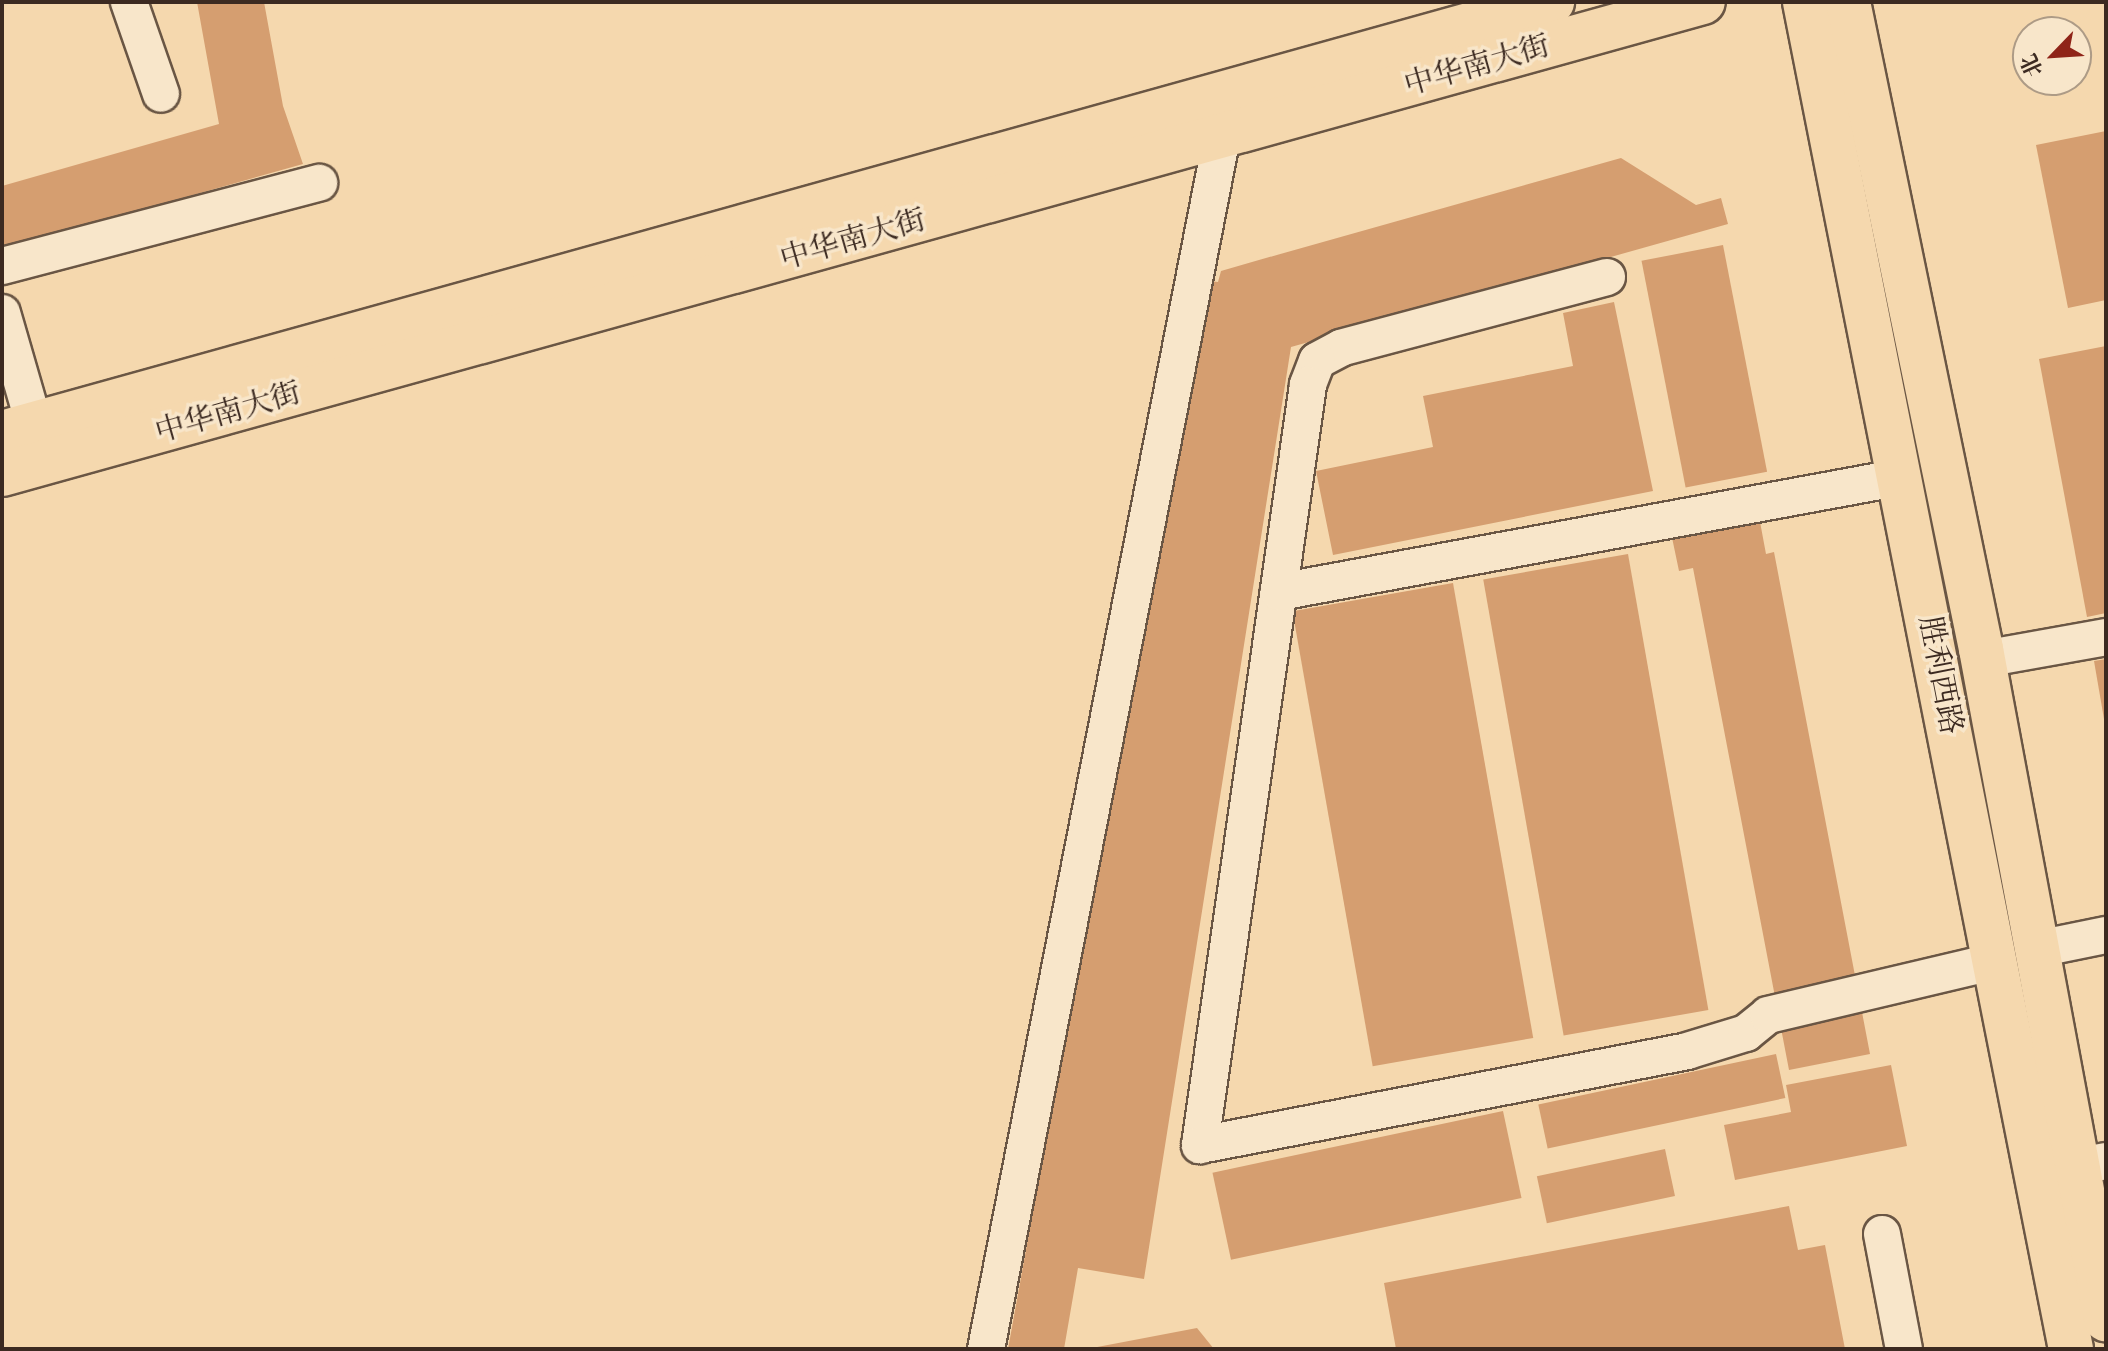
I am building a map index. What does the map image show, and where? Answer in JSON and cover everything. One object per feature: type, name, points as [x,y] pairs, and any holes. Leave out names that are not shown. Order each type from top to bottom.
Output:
[{"type":"main road","name":"中华南大街","points":[[18,428],[1552,2]]},
{"type":"main road","name":"中华南大街","points":[[2,474],[1703,2]]},
{"type":"main road","name":"胜利西路","points":[[1805,2],[1901,477],[2017,955],[2092,1164],[2106,1319]]},
{"type":"main road","name":"胜利西路","points":[[1848,2],[1983,659],[2017,955],[2071,1349]]},
{"type":"street","points":[[129,2],[161,94]]},
{"type":"street","points":[[986,1349],[1222,136]]},
{"type":"street","points":[[2,266],[319,183]]},
{"type":"street","points":[[1607,277],[1341,348],[1317,361],[1308,385],[1200,1145],[1687,1051],[1746,1033],[1768,1015],[2106,935]]},
{"type":"street","points":[[2,313],[18,428]]},
{"type":"street","points":[[1279,592],[1901,477]]},
{"type":"street","points":[[1983,659],[2106,637]]},
{"type":"street","points":[[1882,1234],[1904,1349]]},
{"type":"building","points":[[197,2],[264,2],[283,106],[303,164],[2,249],[2,186],[219,124]]},
{"type":"building","points":[[2106,131],[2106,300],[2068,308],[2036,145]]},
{"type":"building","points":[[1621,158],[1696,205],[1721,198],[1728,224],[1291,347],[1144,1279],[1078,1268],[1064,1349],[1008,1349],[1202,280],[1218,282],[1221,271]]},
{"type":"building","points":[[1723,245],[1767,472],[1686,488],[1642,261]]},
{"type":"building","points":[[1614,302],[1653,491],[1333,555],[1316,471],[1433,447],[1423,396],[1573,366],[1563,313]]},
{"type":"building","points":[[2106,346],[2106,613],[2087,617],[2039,359]]},
{"type":"building","points":[[1758,511],[1766,554],[1774,552],[1870,1054],[1789,1070],[1693,568],[1679,571],[1670,528]]},
{"type":"building","points":[[1628,554],[1708,1010],[1564,1035],[1483,580]]},
{"type":"building","points":[[1453,583],[1533,1038],[1373,1066],[1292,611]]},
{"type":"building","points":[[2106,659],[2106,719],[2104,719],[2094,661]]},
{"type":"building","points":[[1776,1054],[1785,1098],[1548,1149],[1538,1105]]},
{"type":"building","points":[[1891,1065],[1907,1146],[1735,1180],[1724,1125],[1791,1112],[1786,1085]]},
{"type":"building","points":[[1503,1111],[1522,1198],[1231,1260],[1212,1173]]},
{"type":"building","points":[[1665,1149],[1675,1196],[1547,1223],[1537,1176]]},
{"type":"building","points":[[1789,1206],[1798,1250],[1825,1245],[1845,1349],[1396,1349],[1384,1283]]},
{"type":"building","points":[[1197,1328],[1214,1349],[1092,1349],[1092,1348]]}]
